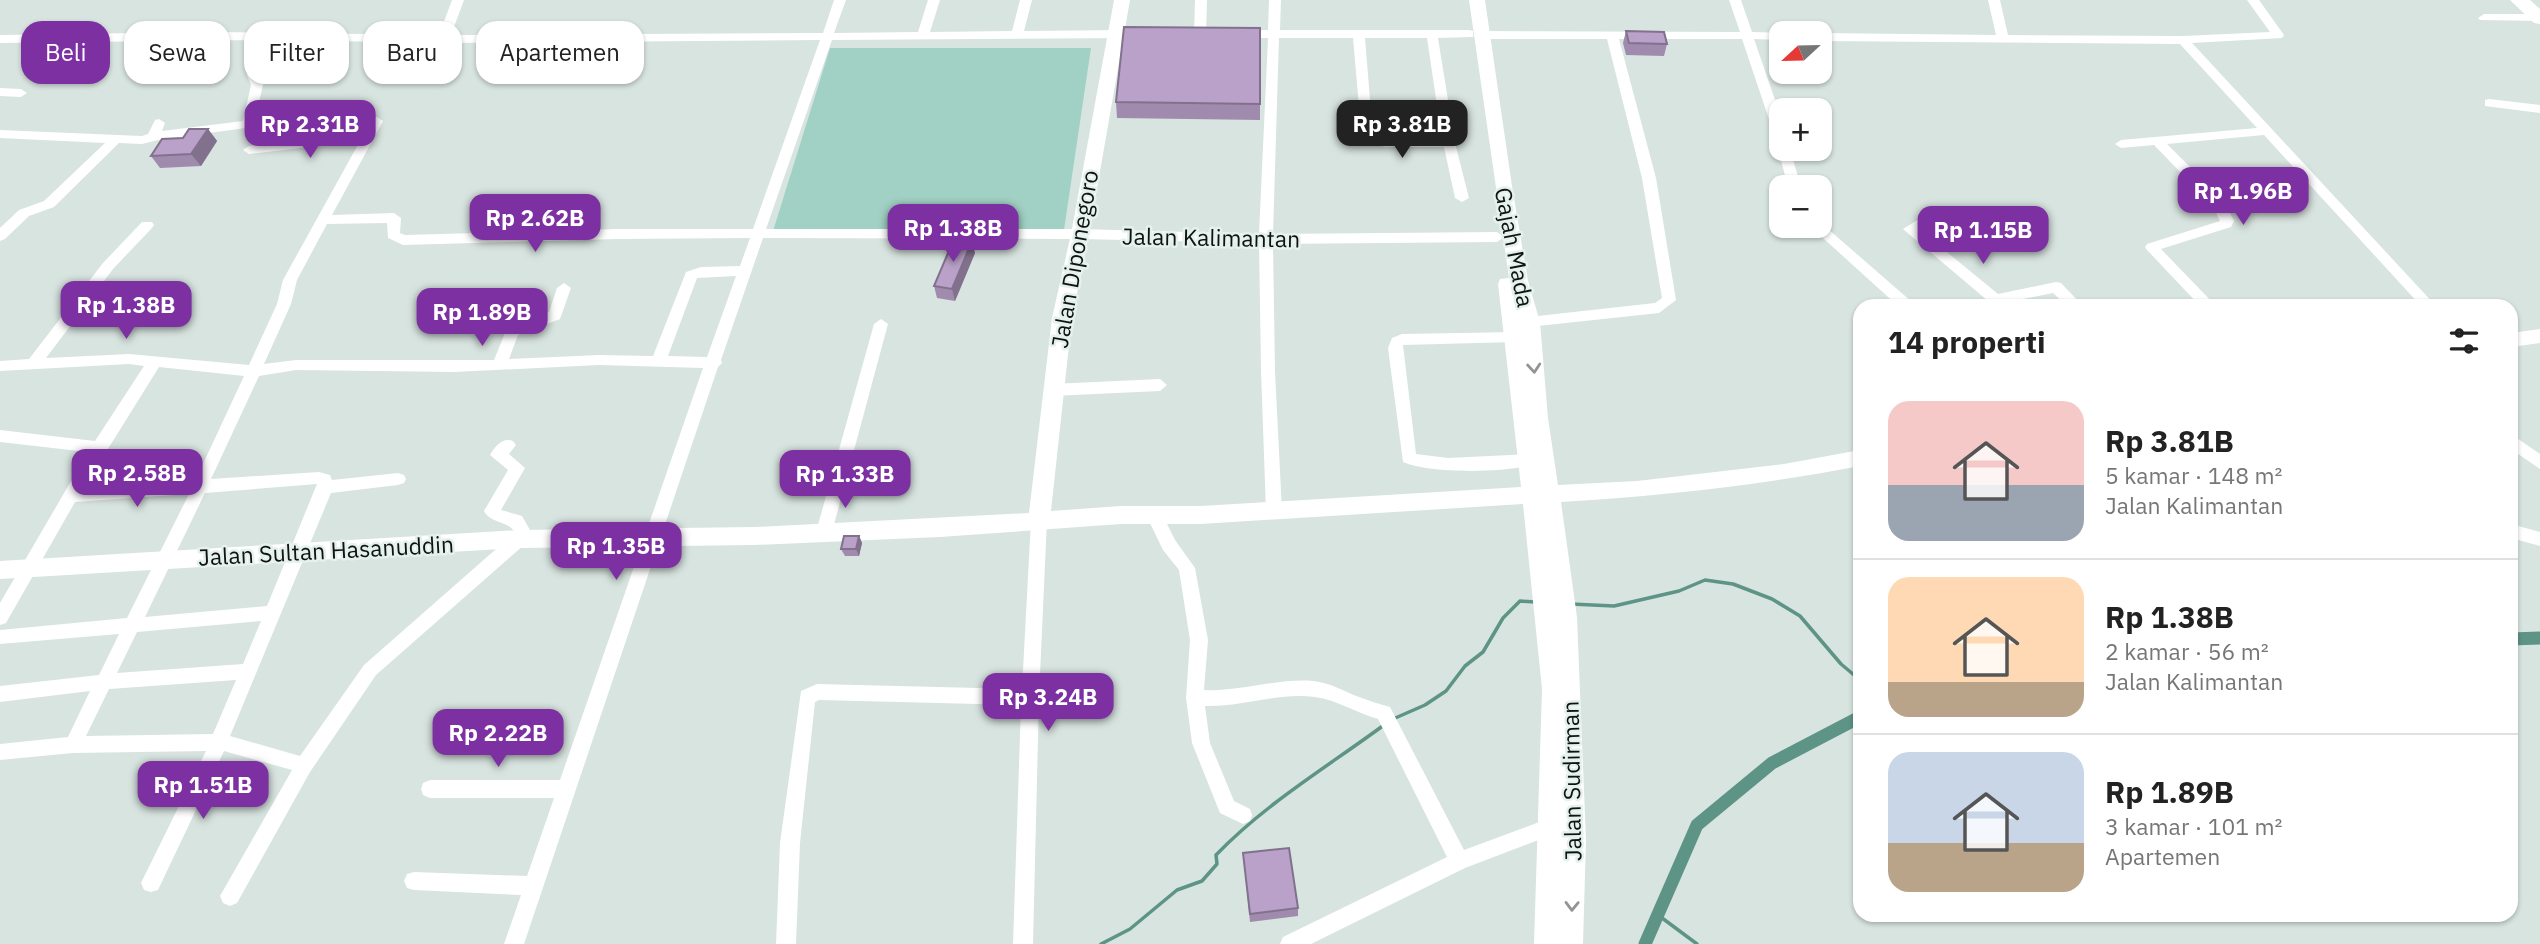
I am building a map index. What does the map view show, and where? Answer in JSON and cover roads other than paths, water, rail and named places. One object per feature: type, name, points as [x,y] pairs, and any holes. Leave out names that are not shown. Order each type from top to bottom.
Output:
[{"type":"highway","points":[[2519,0],[2540,19]]},
{"type":"main road","name":"Jalan Diponegoro","points":[[1039,520],[1062,318],[1080,234],[1122,0]]},
{"type":"main road","name":"Gajah Mada","points":[[1464,0],[1475,34],[1492,153],[1519,281],[1519,328],[1529,460],[1541,494]]},
{"type":"main road","name":"Gajah Mada","points":[[1475,34],[1477,0]]},
{"type":"main road","name":"Gajah Mada","points":[[1492,153],[1497,237],[1538,418],[1541,494]]},
{"type":"main road","points":[[2518,339],[2540,336]]},
{"type":"main road","name":"Jalan Sultan Hasanuddin","points":[[0,570],[519,540],[940,528],[1121,515],[1155,517],[1274,511],[1637,489],[1784,472],[1853,459]]},
{"type":"main road","points":[[1541,494],[1555,536],[1553,592]]},
{"type":"main road","points":[[1541,494],[1557,620],[1547,944]]},
{"type":"main road","name":"Jalan Sudirman","points":[[1557,620],[1573,840],[1570,944]]},
{"type":"street","points":[[450,21],[458,0]]},
{"type":"street","points":[[514,944],[651,538],[715,363],[744,271],[840,0]]},
{"type":"street","points":[[923,35],[934,0]]},
{"type":"street","points":[[1017,34],[1026,0]]},
{"type":"street","points":[[1201,0],[1212,35]]},
{"type":"street","points":[[1274,511],[1266,374],[1266,239],[1275,0]]},
{"type":"street","points":[[1735,0],[1769,102]]},
{"type":"street","points":[[1994,0],[2003,38]]},
{"type":"street","points":[[1832,37],[2183,40],[2278,35],[2253,0]]},
{"type":"street","points":[[2484,18],[2540,19]]},
{"type":"street","points":[[462,39],[1144,34]]},
{"type":"street","points":[[1186,34],[1769,36]]},
{"type":"street","points":[[1359,34],[1367,138],[1385,143],[1449,144]]},
{"type":"street","points":[[1433,34],[1449,144],[1462,198]]},
{"type":"street","points":[[0,39],[244,36]]},
{"type":"street","points":[[1529,460],[1456,464],[1416,462],[1409,458],[1395,348],[1397,342],[1402,339],[1519,328],[1659,309],[1670,300],[1649,178],[1612,36]]},
{"type":"street","points":[[2183,40],[2423,299]]},
{"type":"street","points":[[0,134],[145,139],[249,124],[256,84]]},
{"type":"street","points":[[0,92],[20,93]]},
{"type":"street","points":[[2489,103],[2540,109]]},
{"type":"street","points":[[73,745],[201,485],[284,304],[289,280],[377,121]]},
{"type":"street","points":[[154,136],[159,123]]},
{"type":"street","points":[[2121,144],[2267,131]]},
{"type":"street","points":[[249,150],[368,135]]},
{"type":"street","points":[[0,236],[24,213],[50,204],[116,139]]},
{"type":"street","points":[[2157,141],[2219,204],[2227,221],[2226,224],[2152,247],[2181,281],[2201,299]]},
{"type":"street","name":"Jalan Kalimantan","points":[[324,220],[394,218],[393,235],[403,240],[757,234],[1080,234],[1266,239],[1497,237]]},
{"type":"street","points":[[1944,223],[1919,224],[1910,229],[1995,299]]},
{"type":"street","points":[[34,363],[108,266],[147,225]]},
{"type":"street","points":[[1832,238],[1900,299]]},
{"type":"street","points":[[659,360],[691,275],[744,271]]},
{"type":"street","points":[[501,365],[503,352],[513,331],[555,315],[564,288]]},
{"type":"street","points":[[2015,299],[2056,288],[2068,299]]},
{"type":"street","points":[[824,532],[881,324]]},
{"type":"street","points":[[0,366],[111,359],[252,371],[296,365],[501,365],[574,360],[715,363]]},
{"type":"street","points":[[0,618],[99,447],[154,363]]},
{"type":"street","points":[[1052,390],[1160,385]]},
{"type":"street","points":[[0,436],[99,447]]},
{"type":"street","points":[[230,896],[304,766],[370,670],[519,540],[522,530],[516,521],[496,515],[492,511],[517,468],[498,455],[508,445]]},
{"type":"street","points":[[2518,446],[2540,464]]},
{"type":"street","points":[[70,496],[201,485],[324,479],[325,487],[219,742],[151,883]]},
{"type":"street","points":[[325,487],[398,479]]},
{"type":"street","points":[[1155,517],[1169,545],[1189,574],[1199,626],[1195,698],[1198,731],[1227,807],[1243,815]]},
{"type":"street","points":[[1023,944],[1030,697],[1039,520]]},
{"type":"street","points":[[2518,533],[2540,539]]},
{"type":"street","points":[[0,637],[272,613]]},
{"type":"street","points":[[0,694],[104,682],[247,671]]},
{"type":"street","points":[[1195,698],[1227,699],[1275,691],[1320,690],[1334,693],[1355,705],[1382,712],[1389,720],[1459,860]]},
{"type":"street","points":[[786,944],[790,843],[807,697],[817,692],[1030,697]]},
{"type":"street","points":[[0,752],[73,745],[219,742],[304,766]]},
{"type":"street","points":[[430,789],[566,789]]},
{"type":"street","points":[[1290,944],[1459,860],[1550,827]]},
{"type":"street","points":[[414,881],[534,886]]},
{"type":"waterway","points":[[1571,604],[1614,606],[1679,591],[1705,580],[1733,584],[1772,599],[1800,616],[1853,674]]},
{"type":"waterway","points":[[1393,719],[1425,705],[1446,691],[1465,666],[1483,652],[1503,618],[1520,601],[1535,602]]},
{"type":"waterway","points":[[2518,639],[2540,638]]},
{"type":"waterway","points":[[1645,944],[1697,825],[1772,763],[1853,721]]},
{"type":"waterway","points":[[1101,944],[1130,929],[1177,890],[1202,881],[1217,864],[1216,855],[1235,836],[1297,787],[1384,725]]},
{"type":"waterway","points":[[1658,915],[1697,944]]}]
